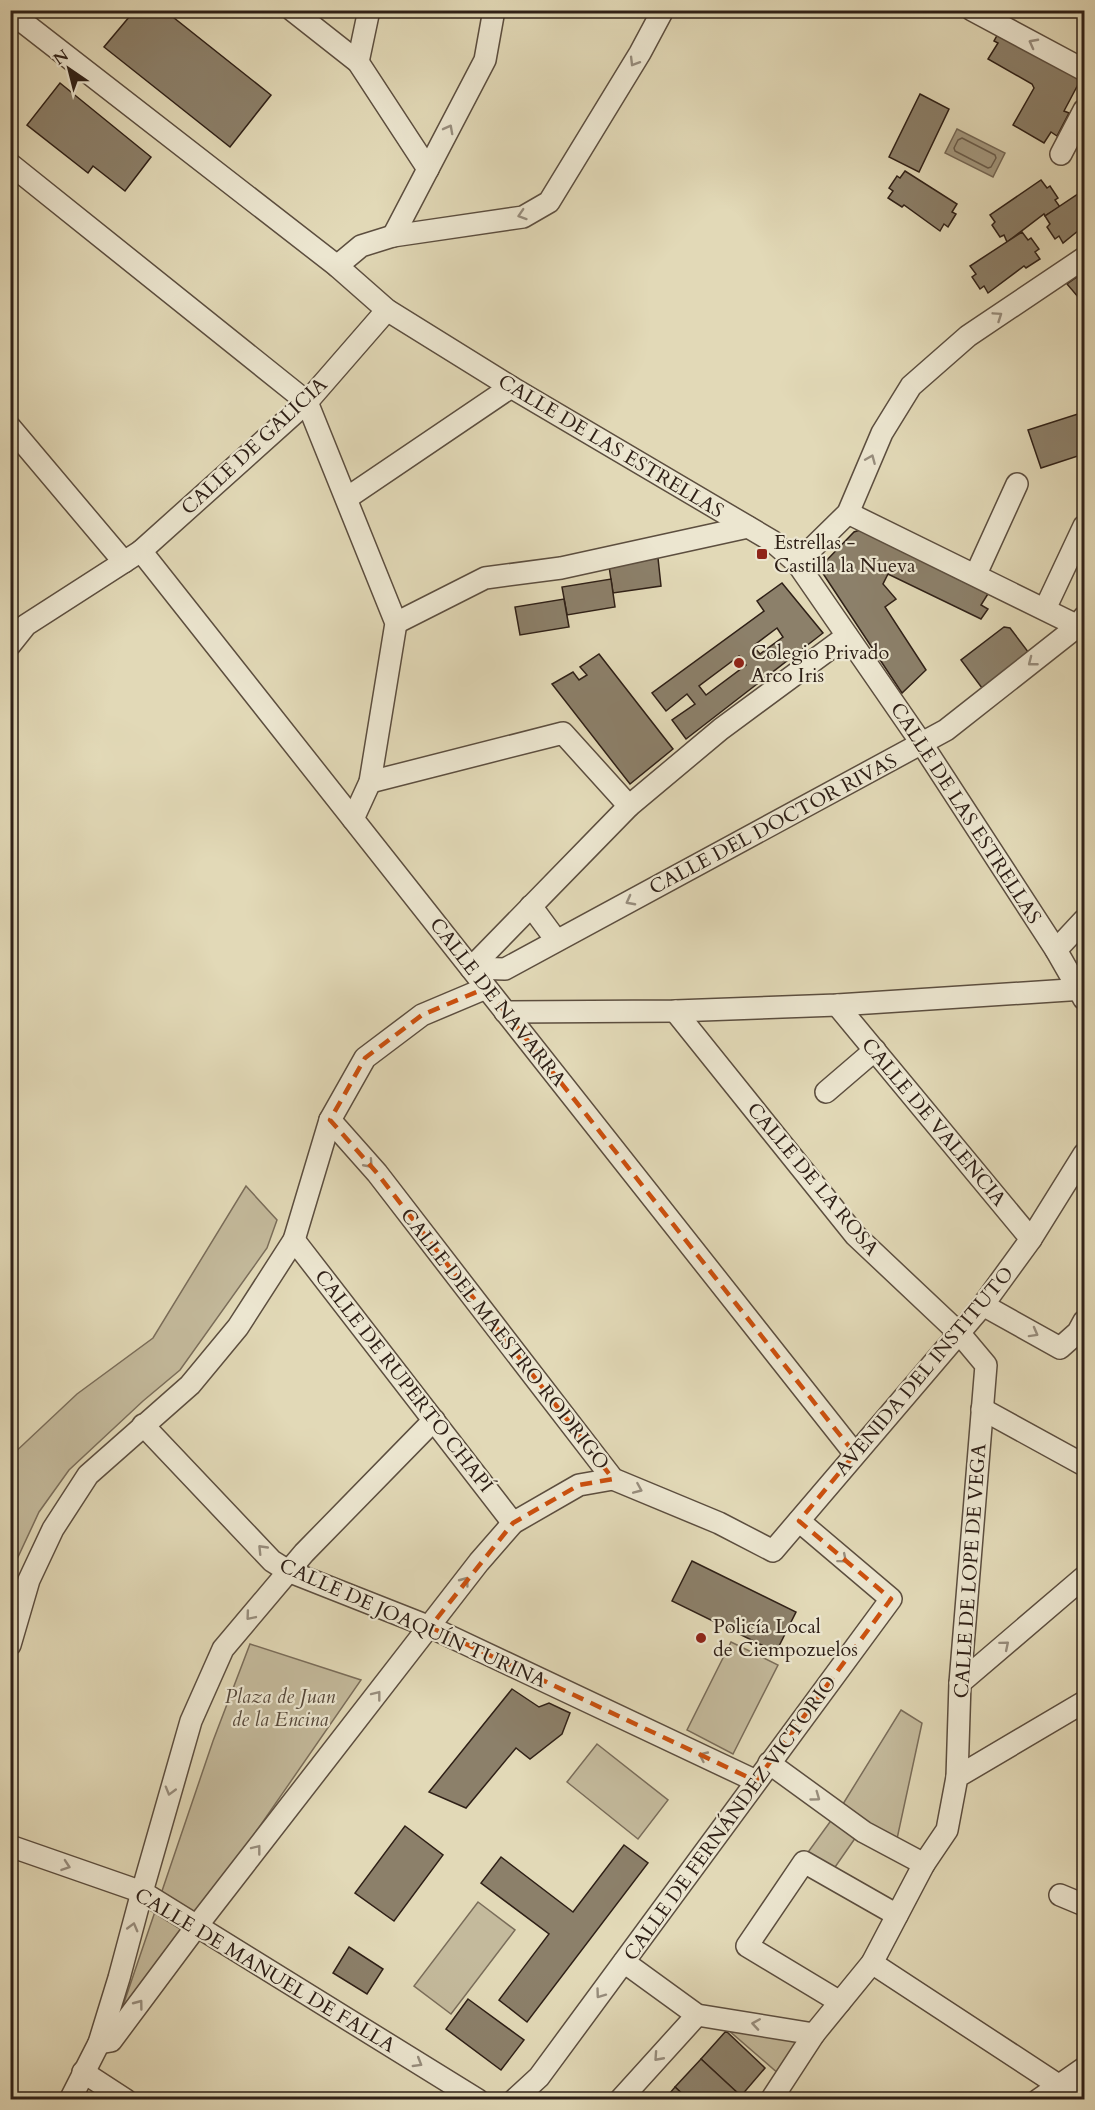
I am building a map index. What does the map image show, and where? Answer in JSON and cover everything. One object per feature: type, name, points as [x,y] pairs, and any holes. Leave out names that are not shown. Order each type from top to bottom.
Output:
[{"type":"street","points":[[292,10],[358,62],[428,169]]},
{"type":"street","points":[[358,62],[369,10]]},
{"type":"street","points":[[393,236],[485,60],[494,10]]},
{"type":"street","points":[[337,266],[361,246],[393,236],[523,217],[549,202],[640,53],[663,10]]},
{"type":"street","points":[[972,10],[1084,70]]},
{"type":"street","name":"CALLE DE LAS ESTRELLAS","points":[[10,12],[337,266],[387,310],[511,387],[772,541],[797,563],[922,744],[1082,993]]},
{"type":"street","points":[[1061,154],[1084,110]]},
{"type":"street","points":[[10,164],[307,402],[396,623],[370,782],[353,819]]},
{"type":"street","points":[[797,563],[848,513],[882,433],[911,386],[968,336],[1084,258]]},
{"type":"street","name":"CALLE DE GALICIA","points":[[10,645],[26,626],[133,556],[307,402],[387,310]]},
{"type":"street","points":[[347,498],[511,387]]},
{"type":"street","name":"CALLE DE NAVARRA","points":[[10,427],[133,556],[353,819],[855,1454]]},
{"type":"street","points":[[976,574],[1017,484]]},
{"type":"street","points":[[848,513],[1046,609],[1082,624]]},
{"type":"street","points":[[1046,609],[1084,525]]},
{"type":"street","points":[[396,623],[485,578],[561,568],[748,527]]},
{"type":"street","name":"CALLE DEL DOCTOR RIVAS","points":[[471,968],[505,969],[922,744],[946,730],[1082,624]]},
{"type":"street","points":[[471,968],[629,806],[721,729],[848,636]]},
{"type":"street","points":[[370,782],[563,733],[629,806]]},
{"type":"street","points":[[531,906],[556,940]]},
{"type":"street","points":[[1056,950],[1084,920]]},
{"type":"street","points":[[10,1645],[28,1580],[53,1529],[88,1475],[190,1384],[238,1327],[294,1240],[330,1120],[365,1058],[422,1015],[486,988]]},
{"type":"street","points":[[505,1012],[675,1011],[1082,993]]},
{"type":"street","name":"CALLE DE VALENCIA","points":[[837,1005],[1031,1239]]},
{"type":"street","name":"CALLE DE LA ROSA","points":[[675,1011],[855,1234],[960,1334],[986,1365]]},
{"type":"street","points":[[826,1092],[875,1050]]},
{"type":"street","name":"CALLE DEL MAESTRO RODRIGO","points":[[330,1120],[377,1173],[613,1479],[719,1523],[773,1551]]},
{"type":"street","name":"AVENIDA DEL INSTITUTO","points":[[773,1551],[983,1305],[1031,1239],[1084,1154]]},
{"type":"street","name":"CALLE DE RUPERTO CHAPÍ","points":[[294,1240],[513,1523]]},
{"type":"street","points":[[983,1305],[1060,1348],[1077,1332],[1084,1320]]},
{"type":"street","name":"CALLE DE LOPE DE VEGA","points":[[771,2100],[814,2034],[872,1963],[924,1864],[947,1830],[957,1777],[960,1683],[986,1365]]},
{"type":"street","points":[[982,1409],[1084,1465]]},
{"type":"street","points":[[70,2100],[99,2043],[191,1721],[223,1649],[288,1571],[434,1420]]},
{"type":"street","name":"CALLE DE JOAQUÍN TURINA","points":[[143,1425],[272,1561],[288,1571],[430,1627],[756,1780]]},
{"type":"street","points":[[99,2043],[111,2041],[196,1927],[479,1562],[513,1523],[579,1485],[613,1479]]},
{"type":"street","name":"CALLE DE FERNÁNDEZ VICTORIO","points":[[513,2100],[539,2077],[891,1599],[799,1521]]},
{"type":"street","points":[[960,1683],[1084,1577]]},
{"type":"street","points":[[957,1777],[1084,1702]]},
{"type":"street","points":[[769,1763],[864,1832],[924,1864]]},
{"type":"street","name":"CALLE DE MANUEL DE FALLA","points":[[10,1846],[142,1892],[478,2100]]},
{"type":"street","points":[[840,2002],[747,1946],[804,1862],[897,1915]]},
{"type":"street","points":[[1060,1895],[1084,1905]]},
{"type":"street","points":[[624,1962],[697,2015],[814,2034]]},
{"type":"street","points":[[872,1963],[1081,2100]]},
{"type":"street","points":[[620,2100],[697,2015]]},
{"type":"street","points":[[1038,2100],[1084,2068]]},
{"type":"street","points":[[83,2072],[126,2100]]},
{"type":"highlighted area","points":[[486,988],[855,1454],[799,1521],[891,1599],[756,1781],[430,1627],[513,1523],[579,1485],[613,1479],[377,1173],[330,1120],[365,1058],[422,1015]]},
{"type":"green space","points":[[246,1186],[277,1220],[267,1248],[180,1370],[69,1470],[39,1512],[11,1572],[11,1456],[77,1394],[153,1338]]},
{"type":"green space","points":[[731,1642],[778,1665],[733,1754],[687,1730]]},
{"type":"green space","name":"Plaza de Juan de la Encina","points":[[250,1644],[361,1680],[111,2041],[213,1741]]},
{"type":"green space","points":[[901,1710],[922,1723],[897,1839],[865,1824],[833,1870],[806,1855],[843,1804]]},
{"type":"green space","points":[[597,1744],[668,1800],[638,1839],[567,1782]]},
{"type":"green space","points":[[478,1902],[515,1930],[451,2014],[414,1986]]},
{"type":"green space","points":[[727,2029],[800,2037],[779,2074]]},
{"type":"water","points":[[957,129],[1005,153],[993,177],[945,153]]},
{"type":"building","points":[[135,10],[164,10],[271,95],[230,147],[104,47]]},
{"type":"building","points":[[999,32],[1082,77],[1064,111],[1069,113],[1057,136],[1051,132],[1044,143],[1013,125],[1034,88],[1032,84],[988,59],[998,43],[994,41]]},
{"type":"building","points":[[60,83],[151,157],[125,191],[93,166],[88,173],[27,125]]},
{"type":"building","points":[[920,94],[949,109],[919,172],[889,157]]},
{"type":"building","points":[[905,171],[957,204],[952,212],[956,214],[948,227],[944,224],[940,231],[904,205],[902,207],[888,198],[893,191],[889,188],[897,176],[900,178]]},
{"type":"building","points":[[1041,180],[1047,188],[1050,186],[1058,198],[1055,200],[1060,207],[1045,216],[1044,214],[1007,242],[1004,235],[1000,237],[992,225],[995,222],[990,215]]},
{"type":"building","points":[[1084,190],[1084,226],[1063,243],[1059,236],[1055,239],[1047,227],[1050,224],[1045,216]]},
{"type":"building","points":[[1022,232],[1028,240],[1031,238],[1039,249],[1035,252],[1040,259],[1026,268],[1024,266],[988,293],[984,286],[980,289],[972,277],[976,274],[970,266]]},
{"type":"building","points":[[1084,272],[1084,304],[1067,284]]},
{"type":"building","points":[[1084,412],[1084,454],[1041,468],[1028,430]]},
{"type":"building","points":[[866,528],[991,589],[981,605],[988,609],[981,619],[888,574],[883,584],[896,599],[885,607],[926,670],[902,693],[822,572],[823,564],[854,532]]},
{"type":"building","points":[[658,558],[661,586],[613,593],[609,566]]},
{"type":"building","points":[[611,579],[615,607],[567,615],[562,587]]},
{"type":"building","name":"Colegio Privado Arco Iris","points":[[782,583],[823,633],[686,739],[672,720],[695,704],[687,694],[666,711],[652,693],[764,611],[757,601]],"holes":[[[777,628],[783,637],[760,654],[753,646]],[[739,656],[746,665],[706,695],[699,686]]]},
{"type":"building","points":[[564,599],[569,627],[520,635],[515,607]]},
{"type":"building","points":[[1004,627],[1010,628],[1029,653],[982,688],[961,660]]},
{"type":"building","points":[[599,654],[673,749],[630,784],[552,684],[573,672],[579,680],[587,675],[580,667]]},
{"type":"building","points":[[692,1561],[796,1612],[776,1652],[672,1601]]},
{"type":"building","points":[[512,1689],[539,1707],[549,1703],[570,1713],[562,1734],[530,1759],[516,1748],[466,1808],[429,1792]]},
{"type":"building","points":[[405,1826],[443,1855],[394,1921],[355,1893]]},
{"type":"building","points":[[624,1845],[648,1863],[527,2022],[499,2000],[549,1934],[481,1883],[501,1857],[573,1912]]},
{"type":"building","points":[[349,1947],[383,1969],[367,1994],[333,1973]]},
{"type":"building","points":[[468,1999],[524,2040],[501,2070],[446,2029]]},
{"type":"building","points":[[726,2031],[765,2068],[741,2096],[701,2059]]},
{"type":"building","points":[[701,2059],[741,2096],[738,2100],[689,2100],[675,2087]]},
{"type":"building","points":[[675,2087],[689,2100],[664,2100]]},
{"type":"place","name":"Estrellas - Castilla la Nueva","points":[[762,554]]},
{"type":"place","name":"Colegio Privado Arco Iris","points":[[739,663]]},
{"type":"place","name":"Policía Local de Ciempozuelos","points":[[701,1638]]}]
